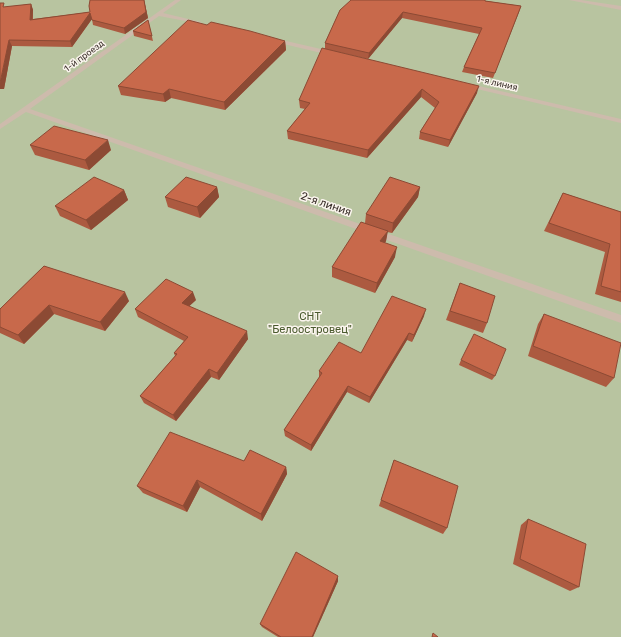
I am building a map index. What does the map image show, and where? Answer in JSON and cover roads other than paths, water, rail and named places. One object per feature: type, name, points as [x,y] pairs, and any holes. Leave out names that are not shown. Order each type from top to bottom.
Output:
[{"type":"street","name":"1-й проезд","points":[[0,127],[178,0]]},
{"type":"street","points":[[572,0],[621,8]]},
{"type":"street","points":[[158,14],[204,25]]},
{"type":"street","points":[[266,39],[343,57]]},
{"type":"street","name":"1-я линия","points":[[459,83],[621,121]]},
{"type":"street","name":"2-я линия","points":[[25,109],[621,319]]},
{"type":"park label","name":"СНТ \"Белоостровец\"","points":[[310,322]]}]
